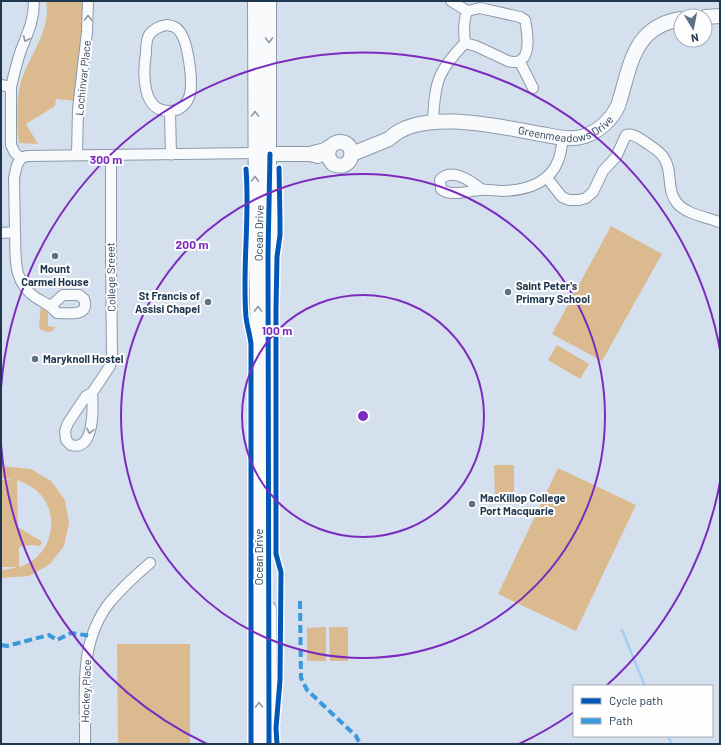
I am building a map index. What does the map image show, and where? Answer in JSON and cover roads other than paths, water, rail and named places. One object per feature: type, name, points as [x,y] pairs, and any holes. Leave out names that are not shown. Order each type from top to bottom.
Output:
[{"type":"main road","name":"Ocean Drive","points":[[255,1],[256,260],[259,391],[259,744]]},
{"type":"main road","name":"Ocean Drive","points":[[269,1],[269,744]]},
{"type":"main road","name":"Greenmeadows Drive","points":[[255,153],[329,153],[334,143],[340,142],[350,150],[386,135],[392,136],[406,128],[433,122],[448,121],[563,137],[585,136],[607,123],[618,106],[637,47],[643,38],[660,24],[673,21]]},
{"type":"main road","points":[[329,153],[333,164],[340,166],[348,162],[351,158],[350,150]]},
{"type":"street","points":[[21,158],[11,145],[6,86],[30,32],[33,21],[34,1]]},
{"type":"street","name":"Lochinvar Place","points":[[77,155],[78,109],[88,32],[88,1]]},
{"type":"street","points":[[451,1],[467,11],[480,8],[520,17],[525,20],[527,31],[527,49],[523,59],[520,62]]},
{"type":"street","points":[[433,122],[434,98],[437,80],[450,58],[465,43],[464,18],[467,11]]},
{"type":"street","points":[[167,25],[174,26],[179,30],[186,42],[191,86],[187,101],[176,110],[170,112],[157,109],[152,104],[146,89],[144,70],[147,40],[150,34],[154,29],[167,25]]},
{"type":"street","points":[[465,43],[476,46],[508,61],[520,62]]},
{"type":"street","points":[[520,62],[533,88]]},
{"type":"street","points":[[170,112],[171,154]]},
{"type":"street","points":[[547,178],[557,193],[562,197],[569,200],[586,198],[593,192],[603,171],[616,157],[626,135],[629,134],[658,151],[664,158],[670,173],[673,196],[677,203],[689,211],[719,222]]},
{"type":"street","points":[[481,190],[505,191],[520,189],[532,186],[547,178],[555,168],[558,161],[563,137]]},
{"type":"street","points":[[21,158],[33,155],[255,153]]},
{"type":"street","name":"College Sreeet","points":[[92,393],[110,366],[112,359],[112,155]]},
{"type":"street","points":[[21,158],[14,178],[15,232],[18,275],[29,292],[54,309]]},
{"type":"street","points":[[1,232],[15,232]]},
{"type":"street","points":[[92,393],[93,400],[89,437],[81,445],[74,446],[66,440],[66,428],[86,396],[92,393]]},
{"type":"street","name":"Hockey Place","points":[[85,744],[85,675],[86,658],[91,636],[110,603],[150,563]]},
{"type":"waterway","points":[[622,630],[645,685]]},
{"type":"waterway","points":[[668,737],[672,744]]},
{"type":"place","name":"Mount Carmel House","points":[[55,256]]},
{"type":"place","name":"Saint Peter's Primary School","points":[[508,292]]},
{"type":"place","name":"St Francis of Assisi Chapel","points":[[208,302]]},
{"type":"place","name":"Maryknoll Hostel","points":[[35,359]]},
{"type":"place","name":"MacKillop College Port Macquarie","points":[[472,504]]}]
